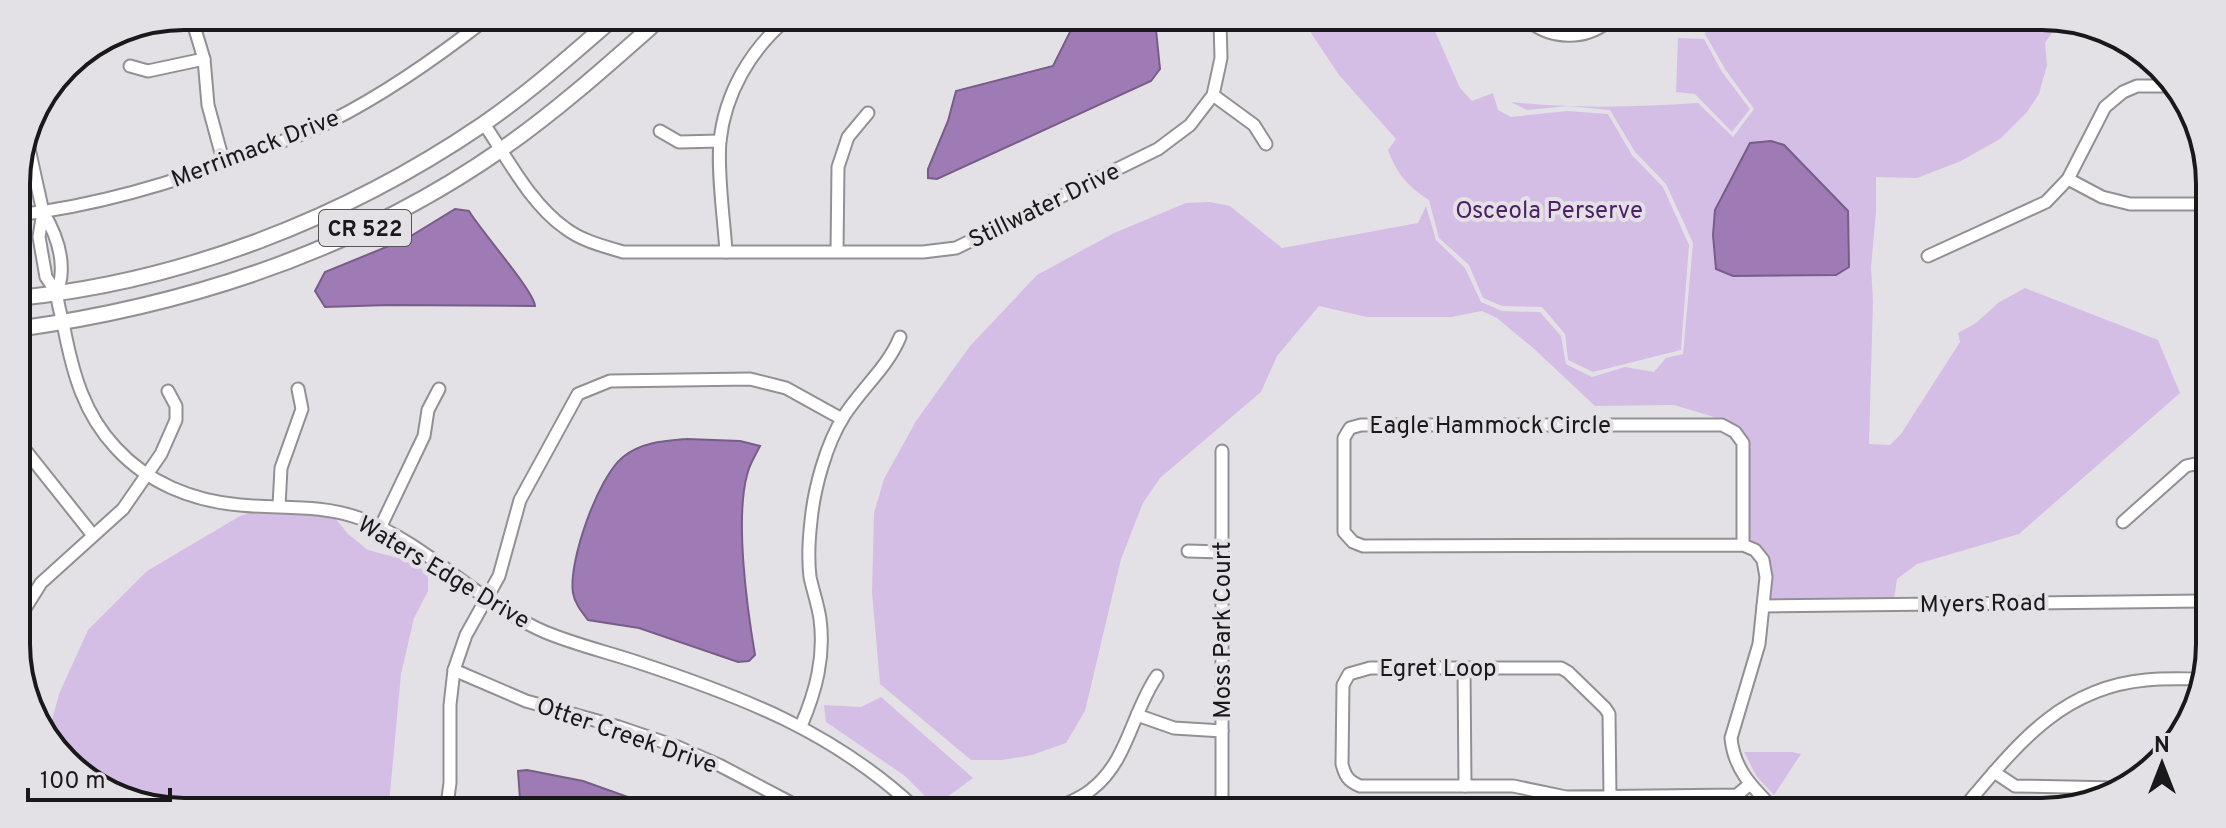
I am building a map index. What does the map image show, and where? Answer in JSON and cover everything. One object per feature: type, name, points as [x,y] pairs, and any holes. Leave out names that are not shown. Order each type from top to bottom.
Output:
[{"type":"main road","name":"CR 522","points":[[30,296],[185,264],[290,229],[401,175],[484,124],[536,85],[600,30]]},
{"type":"main road","name":"CR 522","points":[[30,327],[178,298],[278,266],[392,215],[501,149],[569,98],[643,30]]},
{"type":"street","points":[[195,30],[204,59],[208,105],[224,164]]},
{"type":"street","name":"Merrimack Drive","points":[[30,214],[112,199],[224,164],[329,122],[434,59],[472,30]]},
{"type":"street","points":[[726,252],[720,141],[732,92],[750,60],[774,30]]},
{"type":"street","name":"Stillwater Drive","points":[[484,124],[533,197],[564,228],[593,244],[623,252],[923,252],[956,248],[1158,149],[1190,125],[1213,95],[1221,58],[1220,30]]},
{"type":"street","points":[[1548,30],[1560,35],[1595,30]]},
{"type":"street","points":[[130,66],[148,71],[204,59]]},
{"type":"street","points":[[1928,256],[2046,202],[2068,179],[2105,107],[2123,92],[2137,86],[2161,86]]},
{"type":"street","points":[[1213,95],[1254,125],[1266,144]]},
{"type":"street","points":[[837,251],[838,167],[848,137],[868,113]]},
{"type":"street","points":[[660,131],[679,142],[720,141]]},
{"type":"street","name":"Waters Edge Drive","points":[[32,161],[43,212],[39,237],[46,277],[57,293],[76,380],[90,414],[117,450],[146,474],[196,499],[241,506],[315,508],[359,518],[429,558],[487,600],[545,632],[753,702],[801,726],[884,779],[904,798]]},
{"type":"street","points":[[2068,179],[2102,197],[2130,204],[2196,204]]},
{"type":"street","points":[[801,726],[815,694],[820,662],[820,620],[810,574],[811,522],[821,470],[842,419],[876,373],[892,357],[900,337]]},
{"type":"street","points":[[448,798],[454,670],[466,635],[499,576],[520,500],[578,394],[610,381],[750,379],[786,388],[842,419]]},
{"type":"street","points":[[279,506],[281,468],[302,409],[298,389]]},
{"type":"street","points":[[380,528],[424,436],[428,410],[439,389]]},
{"type":"street","points":[[30,600],[41,583],[123,509],[174,431],[176,406],[168,391]]},
{"type":"street","name":"Eagle Hammock Circle","points":[[1361,425],[1722,425],[1735,432],[1743,443],[1743,545],[1363,546],[1353,542],[1344,532],[1344,438],[1350,428],[1361,425]]},
{"type":"street","name":"Moss Park Court","points":[[1222,451],[1222,798]]},
{"type":"street","points":[[30,458],[92,534]]},
{"type":"street","points":[[2123,522],[2186,466],[2196,464]]},
{"type":"street","points":[[1743,545],[1755,550],[1763,560],[1766,577],[1761,633],[1731,738],[1739,770],[1763,798]]},
{"type":"street","points":[[1188,551],[1222,552]]},
{"type":"street","name":"Myers Road","points":[[1763,606],[2196,601]]},
{"type":"street","name":"Egret Loop","points":[[1610,797],[1609,714],[1561,668],[1370,668],[1349,674],[1343,685],[1342,764],[1345,775],[1360,786],[1513,786],[1566,797],[1610,797],[1737,795],[1750,784]]},
{"type":"street","points":[[1464,668],[1465,786]]},
{"type":"street","name":"Otter Creek Drive","points":[[454,670],[526,701],[678,747],[782,798]]},
{"type":"street","points":[[1076,798],[1090,791],[1106,776],[1127,740],[1144,695],[1157,676]]},
{"type":"street","points":[[1972,798],[2035,727],[2095,690],[2145,680],[2192,679]]},
{"type":"street","points":[[1137,715],[1174,728],[1222,731]]},
{"type":"street","points":[[1994,772],[2015,786],[2097,788]]},
{"type":"green space","name":"Osceola Perserve","points":[[1309,30],[1435,30],[1460,88],[1472,101],[1493,93],[1498,110],[1511,117],[1567,111],[1608,114],[1632,155],[1663,187],[1689,245],[1681,350],[1593,372],[1568,360],[1565,334],[1542,307],[1502,306],[1483,298],[1469,265],[1439,238],[1429,200],[1404,179],[1395,166],[1388,150],[1396,139],[1339,75]]},
{"type":"green space","points":[[1706,30],[2053,31],[2045,43],[2047,65],[2039,94],[2027,112],[2000,139],[1961,161],[1917,178],[1876,177],[1871,267],[1869,444],[1890,445],[1901,434],[1960,342],[1958,333],[1976,323],[1998,303],[2025,288],[2158,340],[2180,393],[2019,534],[1917,564],[1897,579],[1894,599],[1768,600],[1771,578],[1748,541],[1746,439],[1737,427],[1674,405],[1595,406],[1533,348],[1497,318],[1482,311],[1451,317],[1367,317],[1319,306],[1277,356],[1261,392],[1160,478],[1143,503],[1121,559],[1085,711],[1066,743],[1032,755],[1002,760],[971,760],[880,684],[872,592],[874,513],[884,479],[916,421],[970,346],[1037,275],[1114,233],[1186,203],[1210,202],[1230,206],[1282,248],[1418,223],[1426,206],[1436,240],[1465,268],[1481,302],[1502,311],[1540,312],[1561,336],[1566,364],[1592,377],[1625,367],[1654,372],[1666,358],[1683,354],[1693,243],[1666,184],[1635,152],[1610,110],[1568,106],[1698,103],[1733,137],[1754,109],[1725,69],[1705,34]]},
{"type":"green space","points":[[1678,38],[1704,39],[1722,72],[1750,109],[1732,132],[1695,94],[1676,92]]},
{"type":"green space","points":[[1511,102],[1534,104],[1568,106],[1527,110]]},
{"type":"green space","points":[[255,511],[314,513],[336,519],[348,534],[368,550],[417,563],[428,577],[428,591],[414,618],[401,674],[390,798],[184,798],[144,793],[116,782],[82,760],[52,722],[59,694],[88,630],[147,571],[240,516]]},
{"type":"green space","points":[[881,697],[973,778],[946,798],[927,798],[905,776],[826,722],[824,705],[861,707]]},
{"type":"green space","points":[[1744,752],[1801,754],[1774,795],[1757,777]]},
{"type":"shaded area","points":[[1071,30],[1156,30],[1160,69],[1151,81],[937,179],[928,178],[928,169],[948,121],[956,91],[1053,66]]},
{"type":"shaded area","points":[[1771,141],[1784,145],[1848,211],[1849,267],[1836,275],[1733,276],[1716,269],[1713,235],[1715,210],[1750,143]]},
{"type":"shaded area","points":[[455,209],[469,211],[526,288],[535,306],[325,307],[315,291],[325,272],[406,239]]},
{"type":"shaded area","points":[[687,439],[740,441],[760,446],[748,471],[742,516],[746,589],[755,655],[749,661],[738,662],[639,628],[588,620],[574,597],[573,579],[580,542],[595,501],[613,467],[638,448]]},
{"type":"shaded area","points":[[518,771],[583,781],[631,798],[520,798]]}]
